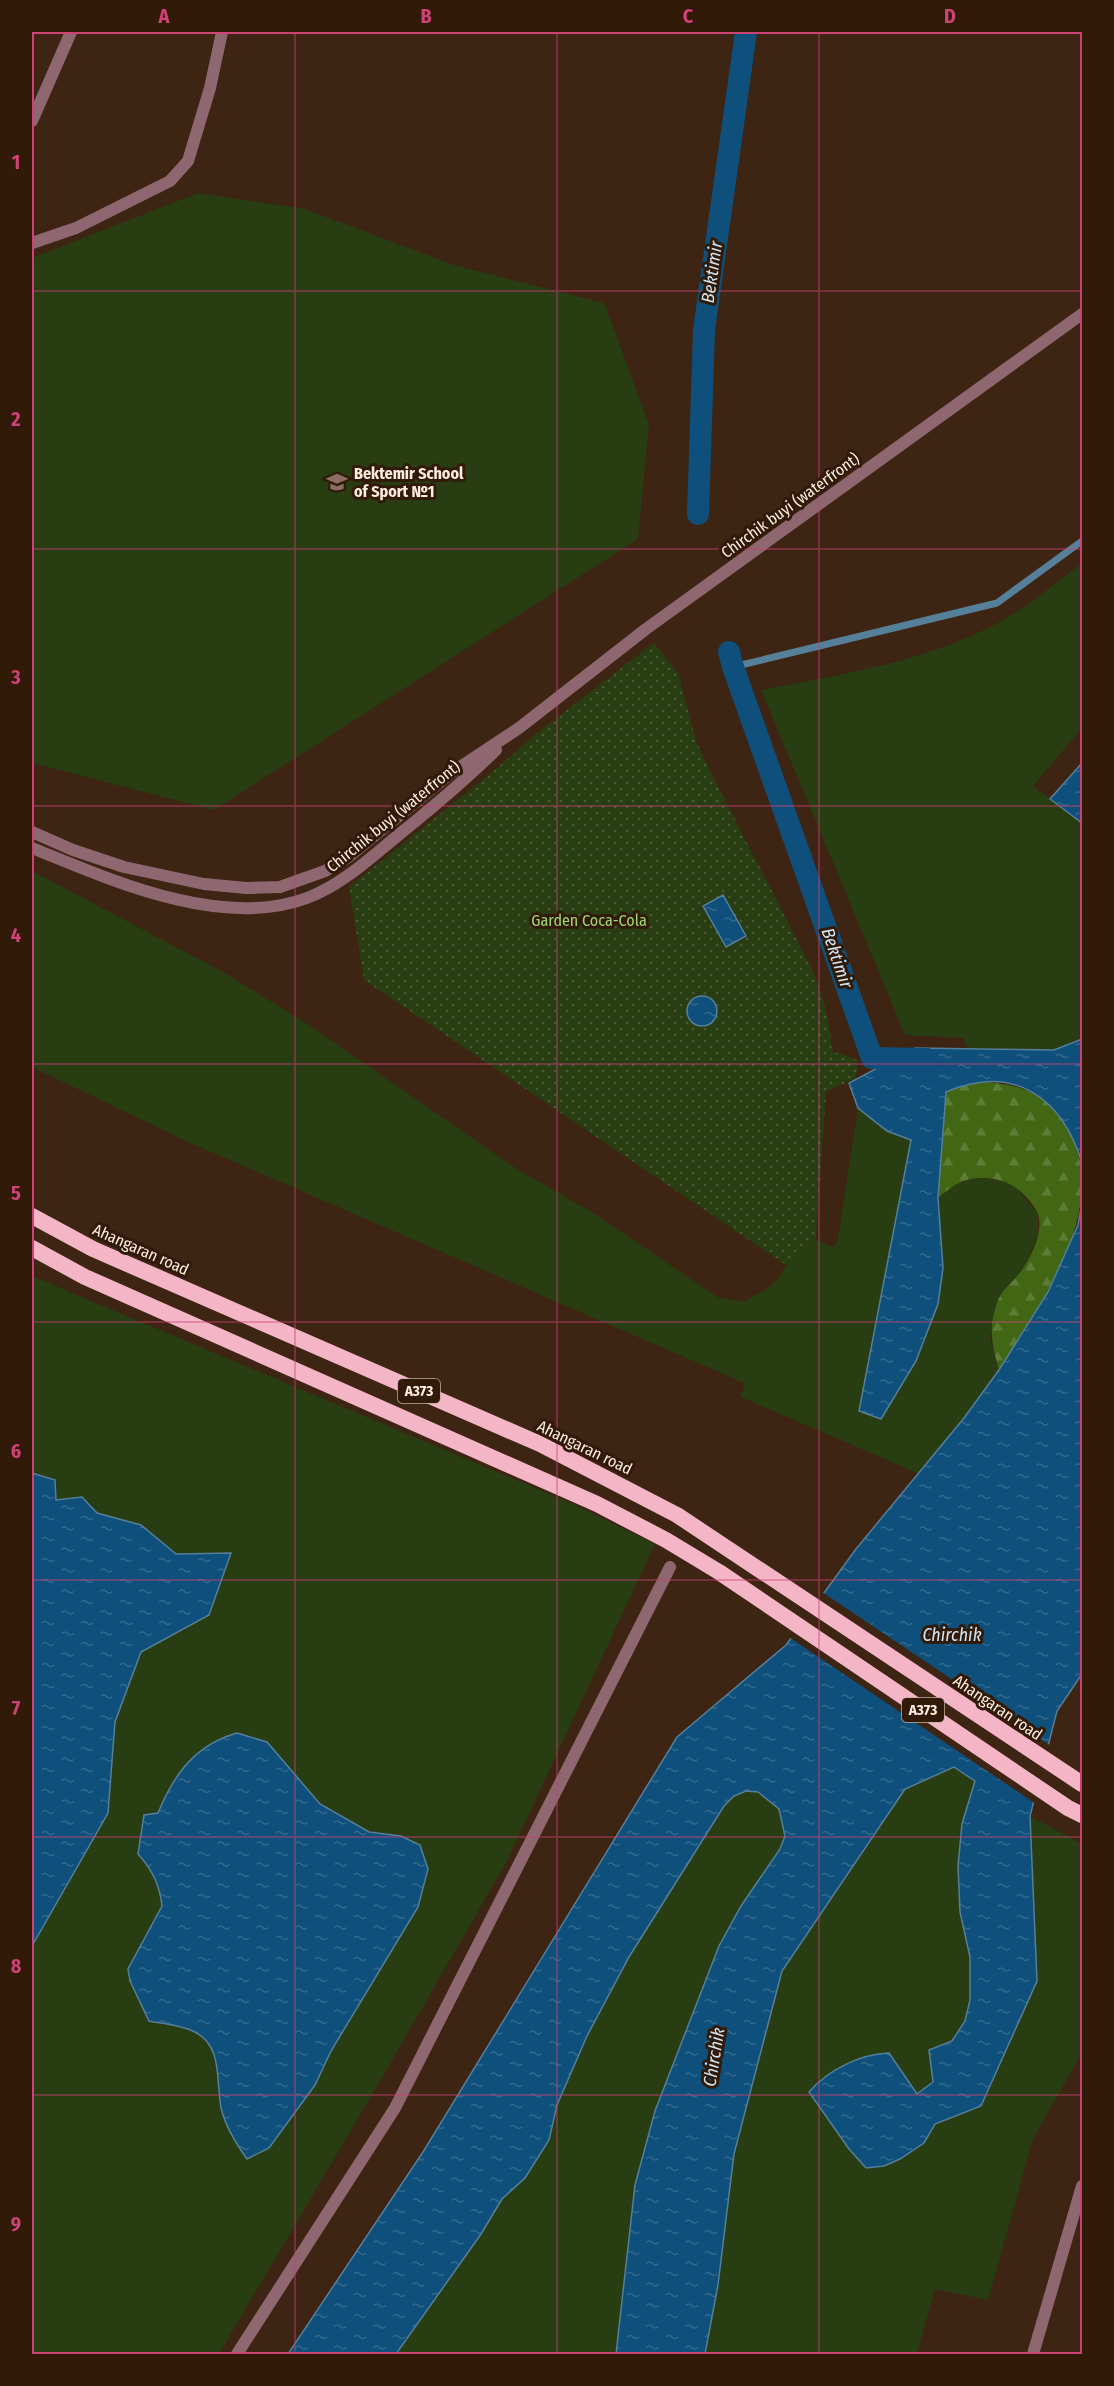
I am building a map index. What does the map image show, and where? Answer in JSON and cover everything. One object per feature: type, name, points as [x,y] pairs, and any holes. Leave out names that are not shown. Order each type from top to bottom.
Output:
[{"type":"highway","name":"Ahangaran road","points":[[32,1216],[93,1249],[559,1453],[677,1515],[1083,1784]]},
{"type":"highway","name":"A373","points":[[32,1248],[84,1277],[597,1504],[666,1540],[779,1612],[1075,1812]]},
{"type":"street","points":[[32,120],[71,32]]},
{"type":"street","points":[[32,243],[76,228],[170,181],[188,161],[210,88],[222,32]]},
{"type":"street","name":"Chirchik buyi (waterfront)","points":[[32,832],[74,850],[124,867],[204,884],[246,888],[280,887],[325,871],[347,858],[451,773],[519,728],[646,629],[1083,314]]},
{"type":"street","name":"Chirchik buyi (waterfront)","points":[[32,848],[108,879],[167,896],[213,906],[254,908],[276,906],[306,898],[333,886],[461,784],[519,728]]},
{"type":"street","points":[[237,2355],[395,2108],[669,1567]]},
{"type":"street","points":[[1033,2355],[1083,2186]]},
{"type":"green space","name":"Bektemir School of Sport №1","points":[[198,193],[305,209],[454,265],[604,303],[649,424],[638,539],[214,810],[32,763],[32,258]]},
{"type":"green space","points":[[1082,563],[1082,728],[1033,786],[1082,823],[1082,1039],[1054,1050],[968,1048],[963,1038],[905,1035],[761,690],[886,664],[946,646],[976,634],[1015,613]]},
{"type":"green space","name":"Garden Coca-Cola","points":[[654,643],[678,673],[696,740],[704,759],[814,973],[826,1011],[832,1051],[858,1060],[856,1078],[826,1092],[816,1239],[786,1265],[364,980],[349,887],[496,769],[537,733]]},
{"type":"green space","points":[[32,871],[225,973],[309,1025],[517,1169],[592,1212],[719,1298],[744,1301],[764,1291],[777,1280],[786,1265],[816,1239],[832,1247],[837,1244],[858,1108],[887,1131],[911,1139],[859,1410],[938,1304],[943,1268],[938,1198],[951,1186],[966,1180],[981,1178],[998,1180],[1015,1186],[1038,1214],[1038,1233],[1030,1256],[1020,1274],[1005,1288],[990,1337],[999,1370],[919,1474],[741,1397],[744,1383],[188,1142],[32,1067]]},
{"type":"green space","points":[[970,1082],[1012,1086],[1047,1102],[1066,1124],[1079,1155],[1082,1187],[1077,1220],[1067,1252],[1052,1284],[999,1370],[992,1337],[994,1313],[1001,1294],[1019,1274],[1031,1254],[1038,1237],[1039,1221],[1036,1210],[1023,1193],[1008,1183],[996,1179],[976,1178],[964,1181],[953,1186],[938,1198],[946,1092]]},
{"type":"green space","points":[[32,1276],[573,1504],[655,1544],[507,1861],[219,2354],[32,2354]]},
{"type":"green space","points":[[954,1767],[975,1780],[962,1824],[960,1912],[970,1957],[970,2000],[965,2021],[952,2041],[929,2050],[933,2082],[916,2094],[924,2143],[935,2124],[981,2106],[1037,1981],[1030,1816],[1082,1844],[1082,2053],[1033,2139],[988,2300],[935,2289],[917,2354],[705,2354],[718,2285],[733,2155],[782,1971],[905,1789]]},
{"type":"green space","points":[[746,1791],[758,1792],[779,1809],[785,1836],[780,1849],[741,1906],[719,1946],[655,2111],[635,2185],[616,2354],[396,2354],[481,2234],[502,2199],[525,2178],[549,2140],[557,2105],[587,2036],[629,1957],[724,1806],[734,1796]]},
{"type":"water","points":[[1082,763],[1082,823],[1050,799]]},
{"type":"water","points":[[723,895],[746,936],[726,947],[703,906]]},
{"type":"water","points":[[702,996],[713,1000],[717,1011],[713,1022],[702,1026],[691,1022],[687,1011],[691,1000]]},
{"type":"water","points":[[1082,1039],[1082,1163],[1062,1120],[1048,1104],[1032,1092],[1013,1084],[993,1082],[970,1084],[946,1092],[938,1198],[943,1268],[938,1304],[916,1361],[881,1419],[859,1411],[911,1140],[887,1131],[858,1108],[849,1083],[915,1048],[1054,1050]]},
{"type":"water","name":"Chirchik","points":[[1082,1203],[1082,1674],[1057,1711],[1030,1816],[1037,1981],[981,2106],[935,2124],[924,2143],[900,2159],[884,2166],[866,2168],[849,2149],[809,2092],[825,2077],[845,2065],[867,2056],[889,2053],[917,2094],[933,2082],[929,2050],[952,2041],[965,2021],[970,2000],[970,1957],[960,1912],[958,1866],[962,1824],[975,1781],[954,1767],[905,1789],[782,1971],[734,2154],[718,2285],[705,2354],[616,2354],[635,2185],[655,2111],[719,1946],[741,1906],[780,1849],[785,1836],[779,1809],[758,1792],[746,1791],[734,1796],[724,1806],[629,1957],[587,2036],[557,2105],[549,2140],[525,2178],[502,2199],[481,2234],[396,2354],[288,2354],[423,2152],[677,1737],[786,1645],[856,1549],[964,1418],[999,1370],[1048,1292],[1078,1225]]},
{"type":"water","points":[[32,1473],[55,1480],[56,1500],[82,1497],[97,1513],[141,1525],[176,1554],[231,1553],[209,1615],[141,1652],[115,1722],[108,1813],[32,1946]]},
{"type":"water","points":[[237,1733],[267,1742],[320,1804],[369,1832],[401,1836],[420,1845],[428,1869],[418,1907],[331,2051],[315,2085],[269,2148],[247,2159],[232,2135],[221,2108],[217,2065],[210,2046],[195,2032],[178,2026],[149,2021],[130,1981],[128,1969],[162,1906],[154,1878],[138,1854],[144,1815],[158,1813],[179,1774],[198,1753],[222,1738]]},
{"type":"pier","points":[[822,1592],[1051,1746],[1036,1804],[789,1637]]},
{"type":"waterway","name":"Bektimir","points":[[698,514],[704,330],[746,32]]},
{"type":"waterway","points":[[733,667],[997,603],[1082,541]]},
{"type":"waterway","name":"Bektimir","points":[[729,652],[872,1058],[927,1059]]},
{"type":"place","name":"Bektemir School of Sport №1","points":[[337,482]]}]
